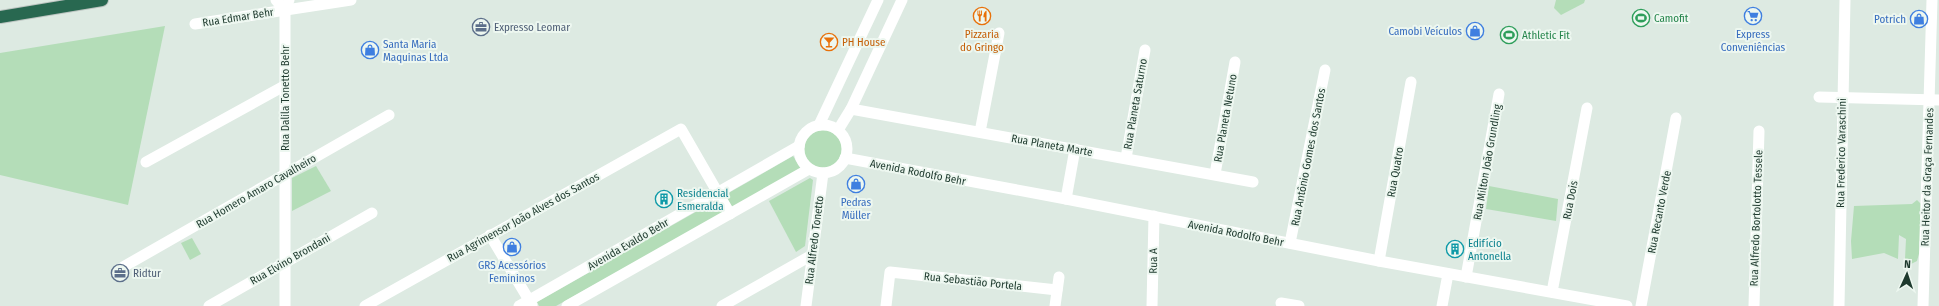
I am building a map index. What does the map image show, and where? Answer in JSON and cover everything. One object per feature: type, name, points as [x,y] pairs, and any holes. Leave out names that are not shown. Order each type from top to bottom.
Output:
[{"type":"highway","points":[[0,17],[102,0]]},
{"type":"street","points":[[276,0],[287,5]]},
{"type":"street","name":"Rua Edmar Behr","points":[[195,24],[287,5],[351,0]]},
{"type":"street","points":[[819,125],[878,0]]},
{"type":"street","points":[[838,130],[851,109],[902,0]]},
{"type":"street","name":"Rua Frederico Varaschini","points":[[1839,306],[1845,0]]},
{"type":"street","name":"Rua Heitor da Graça Fernandes","points":[[1923,306],[1934,100],[1932,0]]},
{"type":"street","name":"Rua Dalila Tonetto Behr","points":[[285,306],[284,86],[287,5]]},
{"type":"street","points":[[980,132],[999,33]]},
{"type":"street","name":"Rua Planeta Saturno","points":[[1126,158],[1145,50]]},
{"type":"street","name":"Rua Planeta Netuno","points":[[1215,174],[1234,62]]},
{"type":"street","name":"Rua Antônio Gomes dos Santos","points":[[1290,243],[1325,70]]},
{"type":"street","name":"Rua Quatro","points":[[1379,261],[1410,82]]},
{"type":"street","points":[[146,162],[284,86]]},
{"type":"street","name":"Rua Milton João Grundling","points":[[1466,277],[1499,94]]},
{"type":"street","points":[[1819,97],[1934,100]]},
{"type":"street","name":"Rua Dois","points":[[1552,292],[1587,108]]},
{"type":"street","name":"Rua Planeta Marte","points":[[851,109],[1253,182]]},
{"type":"street","name":"Rua Homero Amaro Cavalheiro","points":[[122,267],[389,115]]},
{"type":"street","name":"Rua Recanto Verde","points":[[1640,306],[1676,118]]},
{"type":"street","points":[[819,125],[829,125],[838,130],[845,138],[847,148],[845,158],[840,166],[832,171],[823,173],[809,169],[803,163],[799,155],[799,146],[802,136],[809,129],[819,125]]},
{"type":"street","name":"Rua Agrimensor João Alves dos Santos","points":[[365,306],[681,129],[717,193]]},
{"type":"street","name":"Rua Alfredo Bortolotto Tessele","points":[[1754,306],[1759,131]]},
{"type":"street","name":"Avenida Evaldo Behr","points":[[526,304],[799,146]]},
{"type":"street","points":[[1066,199],[1075,149]]},
{"type":"street","name":"Avenida Rodolfo Behr","points":[[845,158],[1066,199],[1379,261],[1628,306]]},
{"type":"street","points":[[567,306],[809,169]]},
{"type":"street","name":"Rua Alfredo Tonetto","points":[[806,306],[823,173]]},
{"type":"street","points":[[717,193],[730,214]]},
{"type":"street","name":"Rua Elvino Brondani","points":[[209,306],[372,213]]},
{"type":"street","name":"Rua A","points":[[1152,306],[1154,216]]},
{"type":"street","points":[[490,235],[526,304]]},
{"type":"street","points":[[722,306],[812,255]]},
{"type":"street","name":"Rua Sebastião Portela","points":[[886,306],[890,272],[1057,290]]},
{"type":"street","points":[[1442,306],[1448,274]]},
{"type":"street","points":[[1055,306],[1058,277]]},
{"type":"street","points":[[1281,303],[1300,306]]},
{"type":"green space","points":[[1556,0],[1585,0],[1584,3],[1561,15],[1554,8]]},
{"type":"green space","points":[[165,26],[128,205],[0,175],[0,53]]},
{"type":"green space","points":[[819,130],[827,130],[834,133],[839,138],[842,149],[839,160],[834,165],[827,168],[819,168],[812,165],[807,160],[804,153],[804,145],[807,138],[812,133]]},
{"type":"green space","points":[[793,156],[801,169],[733,208],[725,195]]},
{"type":"green space","points":[[316,166],[331,191],[292,211],[292,178]]},
{"type":"green space","points":[[810,178],[813,180],[805,246],[796,252],[769,201]]},
{"type":"green space","points":[[1489,186],[1558,199],[1556,221],[1486,209]]},
{"type":"green space","points":[[1917,200],[1921,204],[1920,250],[1917,261],[1911,264],[1905,259],[1906,239],[1899,235],[1898,259],[1884,253],[1852,259],[1851,241],[1854,206],[1912,204]]},
{"type":"green space","points":[[715,201],[723,213],[556,306],[539,306],[537,302]]},
{"type":"green space","points":[[192,238],[201,254],[190,260],[181,243]]},
{"type":"place","name":"Pizzaria do Gringo","points":[[982,16]]},
{"type":"place","name":"Express Conveniências","points":[[1753,16]]},
{"type":"place","name":"Camofit","points":[[1641,18]]},
{"type":"place","name":"Potrich","points":[[1919,19]]},
{"type":"place","name":"Expresso Leomar","points":[[481,27]]},
{"type":"place","name":"Camobi Veículos","points":[[1475,31]]},
{"type":"place","name":"Athletic Fit","points":[[1509,35]]},
{"type":"place","name":"PH House","points":[[829,42]]},
{"type":"place","name":"Santa Maria Maquinas Ltda","points":[[370,50]]},
{"type":"place","name":"Pedras Müller","points":[[856,184]]},
{"type":"place","name":"Residencial Esmeralda","points":[[664,199]]},
{"type":"place","name":"GRS Acessórios Femininos","points":[[512,247]]},
{"type":"place","name":"Edifício Antonella","points":[[1455,249]]},
{"type":"place","name":"Ridtur","points":[[120,273]]}]
